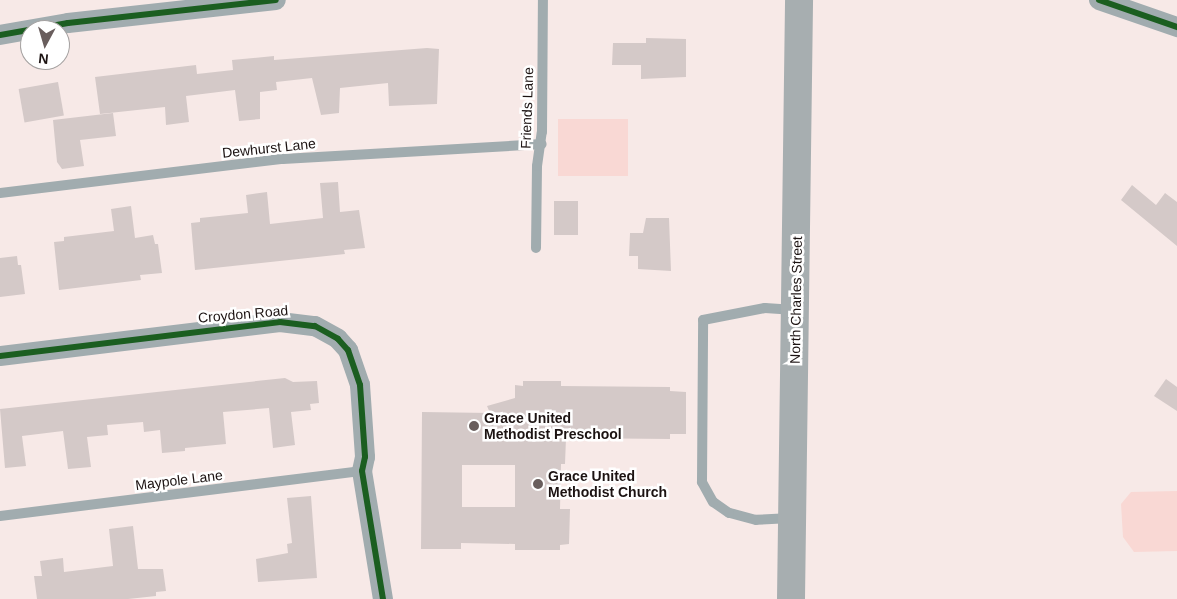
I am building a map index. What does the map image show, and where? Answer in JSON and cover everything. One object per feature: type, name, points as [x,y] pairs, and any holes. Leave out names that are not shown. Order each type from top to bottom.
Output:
[{"type":"main road","name":"North Charles Street","points":[[791,599],[799,0]]},
{"type":"street","points":[[0,35],[68,23],[276,0]]},
{"type":"street","points":[[1099,0],[1177,27]]},
{"type":"street","name":"Croydon Road","points":[[0,356],[280,322],[314,326],[338,339],[348,350],[356,369],[365,457],[362,472],[383,599]]},
{"type":"lane","name":"Friends Lane","points":[[536,248],[537,166],[542,144],[543,0]]},
{"type":"lane","name":"Dewhurst Lane","points":[[0,193],[283,159],[542,144]]},
{"type":"lane","points":[[793,518],[756,520],[729,513],[713,502],[702,482],[703,320],[765,308],[796,310]]},
{"type":"lane","name":"Maypole Lane","points":[[0,516],[362,472]]},
{"type":"shaded area","points":[[558,119],[628,119],[628,176],[558,176]]},
{"type":"shaded area","points":[[1177,491],[1177,551],[1134,552],[1123,537],[1121,504],[1131,492]]},
{"type":"building","points":[[646,38],[686,39],[686,77],[641,79],[641,65],[612,65],[613,43],[646,43]]},
{"type":"building","points":[[427,48],[439,49],[437,104],[389,106],[388,83],[340,88],[339,113],[321,115],[312,78],[276,82],[277,90],[260,92],[260,119],[239,121],[235,90],[186,96],[189,122],[166,125],[165,107],[100,114],[95,77],[196,65],[197,74],[233,70],[232,60],[274,56],[274,60]]},
{"type":"building","points":[[58,82],[64,115],[25,122],[19,89]]},
{"type":"building","points":[[113,113],[116,136],[80,140],[84,166],[62,169],[57,162],[53,120]]},
{"type":"building","points":[[338,182],[340,212],[359,210],[365,248],[344,250],[345,254],[195,270],[191,223],[200,222],[200,218],[248,213],[246,195],[267,192],[270,224],[323,218],[320,183]]},
{"type":"building","points":[[1132,185],[1156,205],[1165,193],[1177,202],[1177,246],[1121,200]]},
{"type":"building","points":[[554,201],[578,201],[578,235],[554,235]]},
{"type":"building","points":[[131,206],[135,238],[153,235],[155,244],[158,244],[162,273],[140,275],[141,280],[59,290],[54,242],[64,241],[64,237],[114,231],[111,209]]},
{"type":"building","points":[[646,218],[669,218],[671,271],[638,269],[638,256],[629,256],[630,233],[643,233]]},
{"type":"building","points":[[17,256],[18,265],[21,265],[25,294],[0,297],[0,258]]},
{"type":"building","points":[[285,378],[293,382],[317,381],[319,403],[310,404],[311,410],[291,412],[295,445],[273,448],[269,408],[223,412],[226,444],[185,448],[185,451],[162,453],[160,430],[144,432],[143,422],[107,425],[108,435],[87,437],[91,467],[68,469],[63,431],[22,436],[26,466],[5,468],[0,409]]},
{"type":"building","points":[[1166,379],[1177,387],[1177,411],[1154,396]]},
{"type":"building","name":"Grace United Methodist Church","points":[[523,381],[561,381],[561,386],[670,387],[670,391],[686,392],[686,434],[670,434],[670,439],[566,438],[565,464],[561,464],[560,509],[570,509],[569,544],[560,545],[560,550],[515,550],[515,544],[461,543],[461,549],[421,549],[422,412],[490,413],[487,406],[515,398],[515,385],[523,386]],"holes":[[[462,465],[515,465],[515,507],[462,507]]]},
{"type":"building","points":[[311,496],[317,578],[258,582],[256,559],[288,553],[287,544],[292,543],[287,498]]},
{"type":"building","points":[[133,526],[138,569],[163,569],[166,591],[156,592],[156,596],[128,599],[37,599],[34,576],[42,576],[40,561],[63,558],[64,572],[113,566],[109,529]]},
{"type":"cycle path","points":[[0,35],[68,23],[276,0]]},
{"type":"cycle path","points":[[1099,0],[1177,27]]},
{"type":"cycle path","points":[[0,356],[280,322],[315,326],[338,339],[348,350],[360,385],[365,457],[362,471],[383,599]]},
{"type":"place","name":"Grace United Methodist Preschool","points":[[474,426]]},
{"type":"place","name":"Grace United Methodist Church","points":[[538,484]]}]
